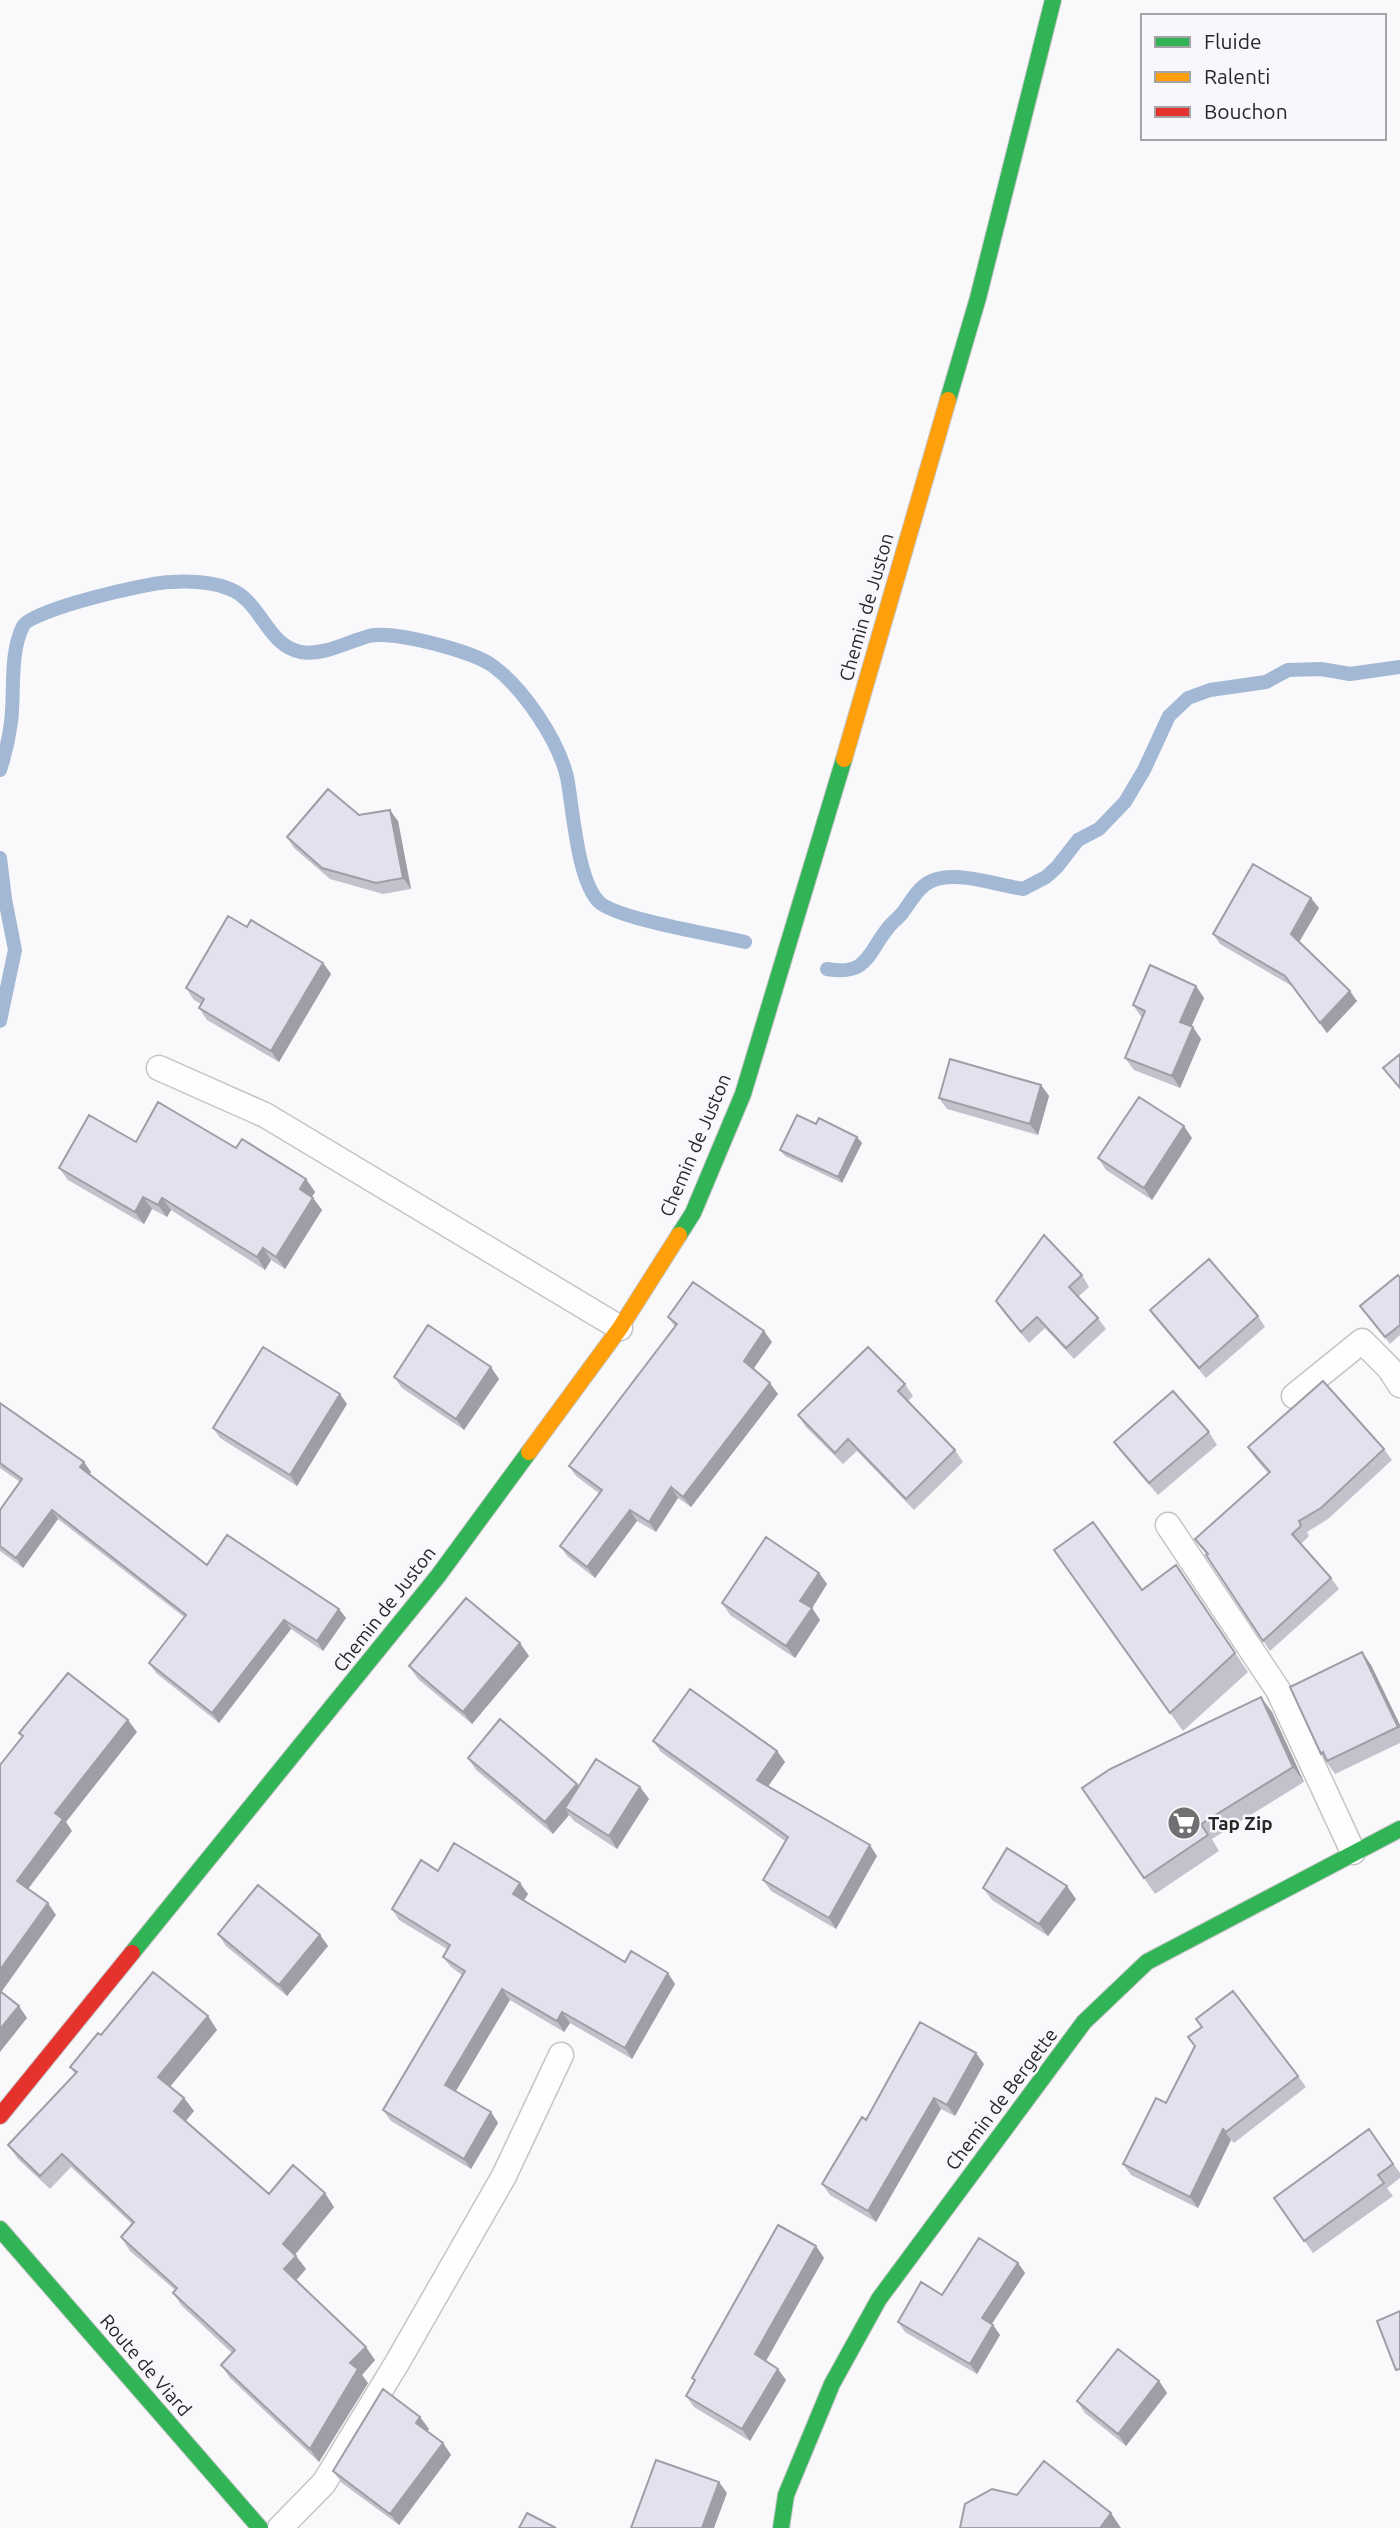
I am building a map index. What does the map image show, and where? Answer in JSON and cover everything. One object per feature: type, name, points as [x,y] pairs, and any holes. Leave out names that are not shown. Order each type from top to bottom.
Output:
[{"type":"street","name":"Chemin de Juston","points":[[0,2116],[438,1576],[620,1328],[693,1213],[743,1094],[840,771],[978,298],[1053,0]]},
{"type":"street","name":"Chemin de Bergette","points":[[781,2528],[786,2495],[832,2384],[878,2299],[1084,2022],[1147,1962],[1400,1829]]},
{"type":"street","name":"Route de Viard","points":[[0,2229],[260,2528]]},
{"type":"lane","points":[[159,1068],[265,1115],[620,1328]]},
{"type":"lane","points":[[1294,1396],[1362,1341],[1389,1368],[1400,1385]]},
{"type":"lane","points":[[1168,1525],[1278,1690],[1353,1852]]},
{"type":"lane","points":[[280,2528],[324,2483],[397,2363],[504,2176],[561,2055]]},
{"type":"building","points":[[328,789],[359,815],[390,810],[403,878],[376,883],[322,868],[287,837]]},
{"type":"building","points":[[1253,864],[1311,898],[1291,934],[1350,991],[1320,1023],[1285,976],[1213,934]]},
{"type":"building","points":[[228,916],[247,927],[251,920],[323,963],[271,1051],[199,1008],[204,999],[186,988]]},
{"type":"building","points":[[1150,965],[1196,986],[1180,1022],[1193,1027],[1172,1076],[1125,1058],[1145,1011],[1133,1005]]},
{"type":"building","points":[[1400,1054],[1400,1088],[1383,1068]]},
{"type":"building","points":[[950,1059],[1041,1085],[1030,1124],[939,1098]]},
{"type":"building","points":[[1139,1097],[1184,1126],[1144,1188],[1098,1158]]},
{"type":"building","points":[[158,1102],[236,1148],[242,1139],[306,1179],[300,1189],[313,1198],[276,1257],[263,1248],[257,1257],[162,1198],[158,1205],[143,1197],[135,1212],[59,1168],[89,1115],[136,1142]]},
{"type":"building","points":[[797,1115],[816,1124],[819,1118],[857,1137],[838,1177],[780,1150]]},
{"type":"building","points":[[1044,1235],[1082,1275],[1069,1287],[1098,1318],[1066,1348],[1037,1317],[1021,1332],[996,1301]]},
{"type":"building","points":[[1209,1259],[1258,1316],[1199,1368],[1150,1310]]},
{"type":"building","points":[[1398,1275],[1400,1325],[1385,1337],[1360,1306]]},
{"type":"building","points":[[693,1282],[764,1331],[744,1361],[770,1383],[683,1497],[671,1487],[649,1522],[630,1510],[587,1567],[560,1546],[602,1490],[569,1466],[677,1324],[668,1317]]},
{"type":"building","points":[[428,1325],[491,1367],[456,1419],[394,1377]]},
{"type":"building","points":[[263,1347],[340,1394],[290,1475],[213,1428]]},
{"type":"building","points":[[868,1347],[905,1384],[898,1391],[955,1450],[906,1499],[848,1439],[835,1453],[798,1415]]},
{"type":"building","points":[[1323,1381],[1384,1449],[1321,1508],[1299,1521],[1301,1526],[1292,1534],[1331,1578],[1263,1641],[1206,1555],[1208,1554],[1195,1539],[1270,1472],[1248,1447]]},
{"type":"building","points":[[1173,1391],[1209,1432],[1149,1483],[1114,1442]]},
{"type":"building","points":[[0,1403],[84,1462],[80,1467],[207,1565],[227,1535],[339,1609],[317,1641],[284,1620],[212,1713],[149,1663],[186,1615],[52,1510],[16,1558],[0,1546],[0,1510],[22,1479],[0,1463]]},
{"type":"building","points":[[1093,1522],[1142,1590],[1176,1565],[1235,1653],[1170,1713],[1054,1550]]},
{"type":"building","points":[[766,1537],[819,1573],[800,1601],[812,1608],[786,1646],[722,1603]]},
{"type":"building","points":[[466,1598],[520,1643],[463,1712],[409,1666]]},
{"type":"building","points":[[1362,1652],[1398,1727],[1327,1761],[1323,1752],[1321,1754],[1290,1687]]},
{"type":"building","points":[[68,1673],[128,1720],[55,1813],[63,1819],[17,1881],[48,1903],[0,1970],[0,1765],[23,1736],[19,1733]]},
{"type":"building","points":[[690,1689],[777,1751],[757,1780],[870,1845],[829,1918],[763,1880],[788,1837],[653,1741]]},
{"type":"building","points":[[1261,1697],[1293,1767],[1201,1824],[1208,1835],[1144,1878],[1082,1788],[1110,1769]]},
{"type":"building","points":[[500,1719],[577,1784],[545,1822],[468,1758]]},
{"type":"building","points":[[596,1759],[640,1787],[609,1836],[565,1808]]},
{"type":"building","points":[[454,1843],[520,1883],[513,1894],[625,1962],[631,1951],[668,1973],[625,2048],[562,2012],[557,2021],[502,1989],[445,2085],[491,2112],[464,2159],[383,2110],[465,1971],[443,1957],[450,1945],[392,1909],[421,1860],[438,1871]]},
{"type":"building","points":[[1007,1848],[1067,1886],[1039,1924],[983,1888]]},
{"type":"building","points":[[258,1885],[320,1935],[279,1985],[218,1934]]},
{"type":"building","points":[[153,1972],[208,2016],[158,2077],[184,2098],[174,2111],[269,2194],[293,2165],[325,2193],[283,2244],[296,2256],[284,2269],[366,2347],[350,2363],[358,2369],[310,2449],[221,2365],[235,2350],[173,2293],[177,2288],[121,2237],[134,2222],[62,2154],[40,2176],[8,2145],[77,2072],[70,2067],[98,2033],[101,2035]]},
{"type":"building","points":[[0,1991],[19,2006],[0,2029]]},
{"type":"building","points":[[1233,1991],[1298,2076],[1226,2132],[1223,2129],[1190,2197],[1123,2164],[1156,2098],[1166,2103],[1195,2046],[1188,2037],[1202,2027],[1196,2019]]},
{"type":"building","points":[[920,2022],[976,2053],[947,2105],[934,2098],[868,2211],[822,2184],[862,2117],[866,2120]]},
{"type":"building","points":[[1369,2129],[1393,2164],[1378,2175],[1384,2183],[1304,2241],[1274,2198]]},
{"type":"building","points":[[778,2225],[816,2246],[755,2354],[778,2369],[742,2429],[686,2396],[695,2380],[692,2378]]},
{"type":"building","points":[[979,2238],[1018,2263],[982,2318],[993,2325],[970,2364],[898,2322],[921,2282],[942,2295]]},
{"type":"building","points":[[1400,2311],[1400,2369],[1396,2370],[1377,2321]]},
{"type":"building","points":[[1118,2349],[1159,2381],[1118,2434],[1077,2401]]},
{"type":"building","points":[[383,2389],[420,2417],[416,2423],[443,2443],[390,2514],[333,2471]]},
{"type":"building","points":[[656,2460],[719,2482],[702,2528],[631,2528]]},
{"type":"building","points":[[1044,2461],[1111,2513],[1100,2528],[960,2528],[965,2504],[992,2489],[1017,2495]]},
{"type":"building","points":[[527,2513],[556,2528],[519,2528]]},
{"type":"waterway","points":[[0,770],[11,722],[13,673],[23,626],[46,612],[140,587],[178,582],[216,585],[241,595],[280,641],[301,652],[318,652],[369,636],[395,636],[451,648],[493,666],[528,701],[556,747],[567,777],[581,861],[592,892],[599,902],[645,920],[745,942]]},
{"type":"waterway","points":[[827,969],[851,969],[865,961],[917,892],[931,881],[957,877],[1023,889],[1046,877],[1078,840],[1099,829],[1125,802],[1144,770],[1169,716],[1188,698],[1210,690],[1266,682],[1288,670],[1321,669],[1350,674],[1400,667]]},
{"type":"waterway","points":[[0,858],[5,899]]},
{"type":"waterway","points":[[0,895],[5,899],[15,950],[0,1021]]},
{"type":"traffic: fast","points":[[948,400],[978,298],[1053,0]]},
{"type":"traffic: fast","points":[[679,1235],[693,1213],[743,1094],[844,759]]},
{"type":"traffic: fast","points":[[132,1953],[438,1576],[529,1452]]},
{"type":"traffic: fast","points":[[781,2528],[786,2495],[832,2384],[879,2299],[1084,2022],[1147,1962],[1400,1829]]},
{"type":"traffic: fast","points":[[0,2229],[260,2528]]},
{"type":"traffic: slow","points":[[844,759],[948,400]]},
{"type":"traffic: slow","points":[[529,1452],[620,1328],[679,1235]]},
{"type":"traffic: jam","points":[[0,2116],[132,1953]]},
{"type":"place","name":"Tap Zip","points":[[1184,1823]]}]
